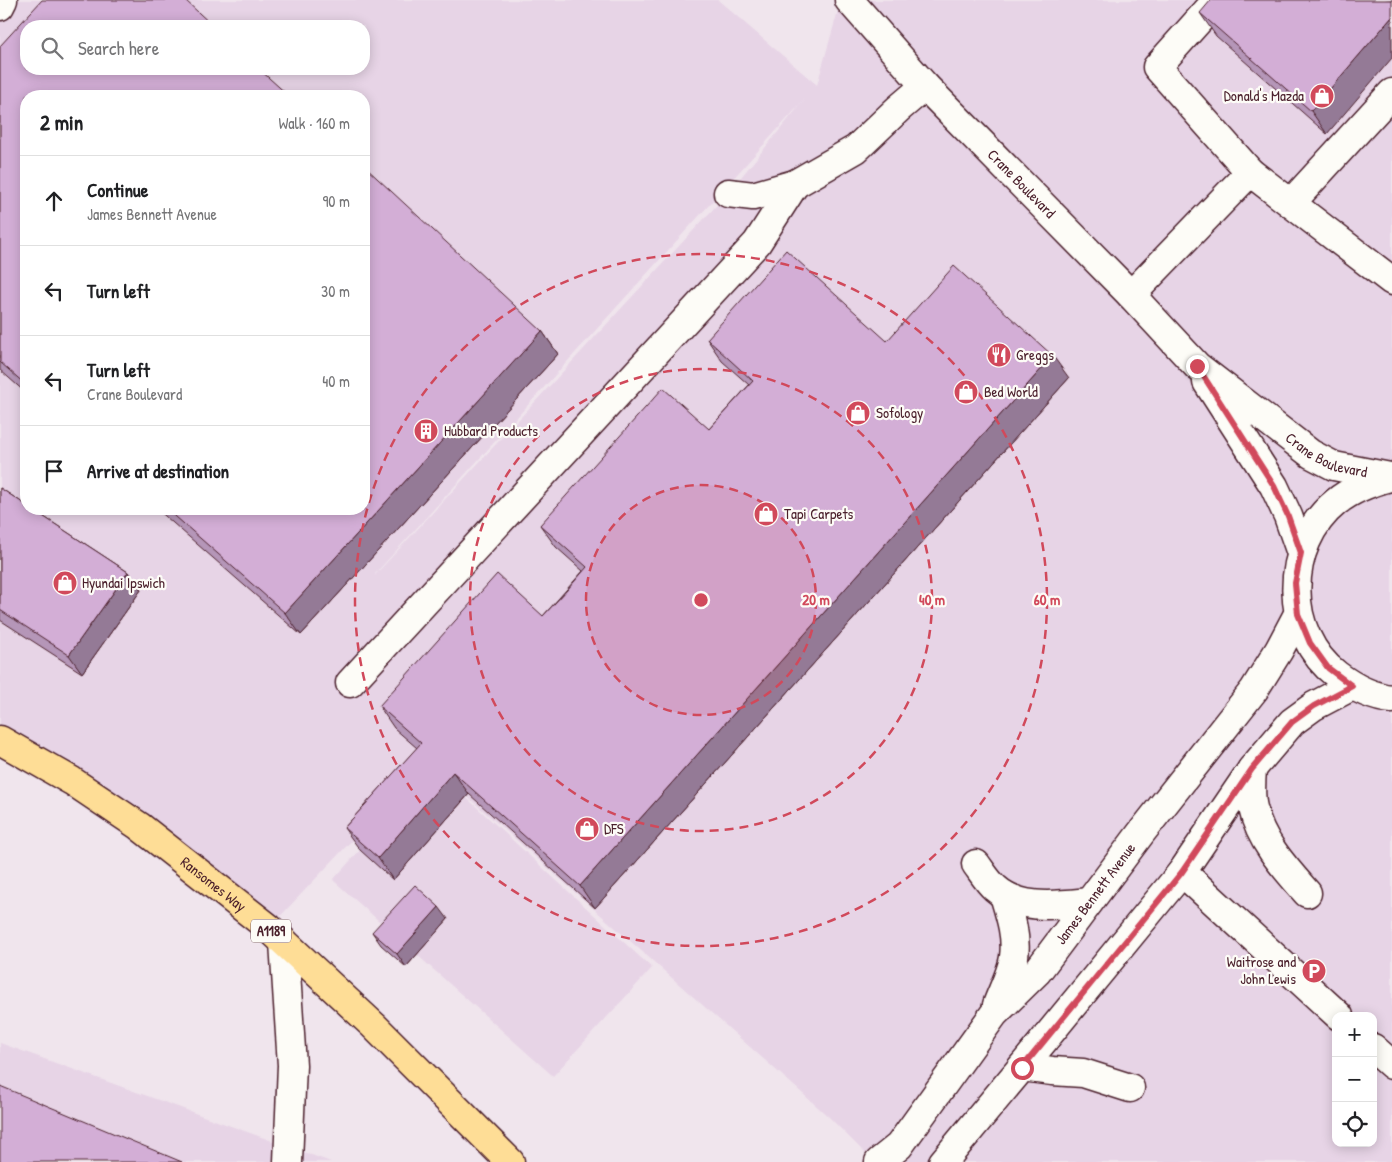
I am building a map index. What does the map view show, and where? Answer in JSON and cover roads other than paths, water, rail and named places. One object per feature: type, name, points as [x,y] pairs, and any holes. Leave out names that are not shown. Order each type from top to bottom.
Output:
[{"type":"main road","name":"Ransomes Way","points":[[0,740],[72,781],[139,826],[284,942],[374,1026],[510,1162]]},
{"type":"street","points":[[0,6],[3,0]]},
{"type":"street","name":"Crane Boulevard","points":[[849,0],[926,86],[1131,295],[1197,366],[1311,454],[1334,466],[1391,477]]},
{"type":"street","points":[[1218,0],[1157,67],[1250,172],[1390,274]]},
{"type":"street","points":[[728,193],[753,196],[795,184],[856,149],[898,109],[926,86]]},
{"type":"street","points":[[1291,203],[1392,93]]},
{"type":"street","points":[[1131,295],[1250,172]]},
{"type":"street","points":[[350,682],[757,243],[795,184]]},
{"type":"street","name":"Crane Boulevard","points":[[1197,366],[1274,486],[1288,516],[1301,553]]},
{"type":"street","points":[[1391,477],[1361,486],[1335,502],[1315,525],[1301,553],[1295,583],[1298,614],[1310,643],[1328,668],[1352,686],[1381,698],[1392,699]]},
{"type":"street","name":"James Bennett Avenue","points":[[879,1162],[898,1146],[994,1014],[1037,972],[1141,833],[1254,690],[1279,650],[1298,614]]},
{"type":"street","points":[[943,1162],[1182,872],[1252,769],[1292,722],[1314,706],[1352,686]]},
{"type":"street","points":[[1252,769],[1252,807],[1260,830],[1280,862],[1307,893]]},
{"type":"street","points":[[976,864],[994,887],[1004,895],[1025,903],[1043,905],[1089,902]]},
{"type":"street","points":[[1182,872],[1334,1012]]},
{"type":"street","points":[[994,1014],[1014,959],[1015,941],[1012,922],[1004,895]]},
{"type":"street","points":[[284,942],[292,1065],[288,1162]]},
{"type":"street","points":[[1377,1052],[1392,1065]]},
{"type":"street","points":[[1022,1068],[1052,1072],[1084,1073],[1130,1088]]},
{"type":"place","name":"Donald's Mazda","points":[[1322,96]]},
{"type":"place","name":"Greggs","points":[[999,355]]},
{"type":"place","name":"Bed World","points":[[966,392]]},
{"type":"place","name":"Sofology","points":[[858,413]]},
{"type":"place","name":"Hubbard Products","points":[[426,431]]},
{"type":"place","name":"Tapi Carpets","points":[[766,514]]},
{"type":"place","name":"Hyundai Ipswich","points":[[65,583]]},
{"type":"place","name":"DFS","points":[[587,829]]},
{"type":"place","name":"Waitrose and John Lewis","points":[[1314,971]]}]
